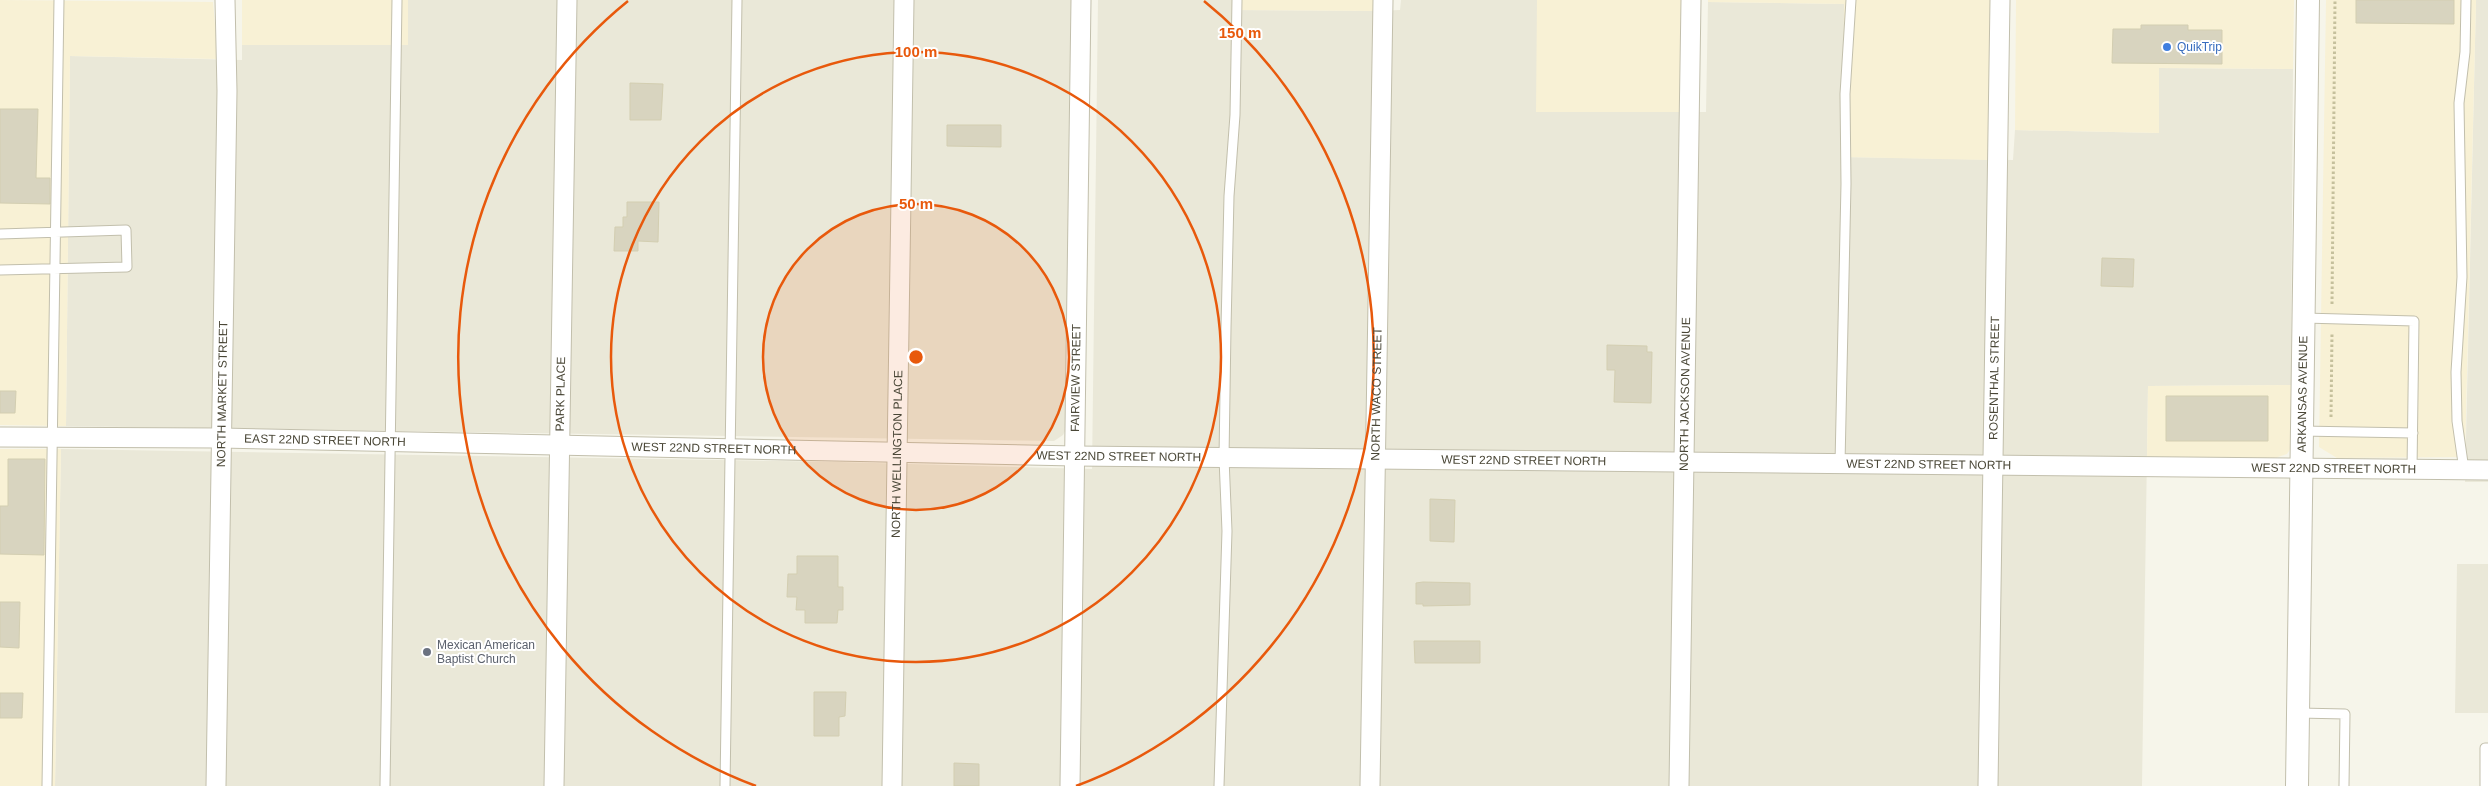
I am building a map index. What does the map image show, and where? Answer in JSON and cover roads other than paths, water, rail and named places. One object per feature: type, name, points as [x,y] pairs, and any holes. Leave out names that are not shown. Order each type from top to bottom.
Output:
[{"type":"street","name":"NORTH MARKET STREET","points":[[216,786],[227,81],[227,13],[225,0]]},
{"type":"street","name":"PARK PLACE","points":[[554,786],[568,0]]},
{"type":"street","name":"NORTH WELLINGTON PLACE","points":[[892,786],[904,0]]},
{"type":"street","name":"FAIRVIEW STREET","points":[[1070,786],[1082,0]]},
{"type":"street","name":"NORTH WACO STREET","points":[[1370,786],[1383,0]]},
{"type":"street","name":"NORTH JACKSON AVENUE","points":[[1679,786],[1691,0]]},
{"type":"street","name":"ROSENTHAL STREET","points":[[1988,786],[2000,0]]},
{"type":"street","name":"ARKANSAS AVENUE","points":[[2297,786],[2308,0]]},
{"type":"street","name":"EAST 22ND STREET NORTH","points":[[0,437],[220,438],[559,445]]},
{"type":"street","name":"WEST 22ND STREET NORTH","points":[[559,445],[1075,456],[1375,460],[2488,470]]},
{"type":"lane","points":[[47,786],[59,0]]},
{"type":"lane","points":[[385,786],[397,0]]},
{"type":"lane","points":[[725,786],[737,0]]},
{"type":"lane","points":[[1220,786],[1227,531],[1224,458],[1229,196],[1235,115],[1237,0]]},
{"type":"lane","points":[[1840,464],[1846,184],[1845,94],[1851,0]]},
{"type":"lane","points":[[2464,470],[2457,421],[2456,372],[2462,277],[2459,103],[2465,52],[2466,0]]},
{"type":"lane","points":[[0,234],[126,230],[128,267],[0,270]]},
{"type":"lane","points":[[2304,318],[2414,320],[2412,470]]},
{"type":"lane","points":[[2301,431],[2413,433]]},
{"type":"lane","points":[[2299,713],[2345,714],[2344,786]]},
{"type":"lane","points":[[2485,786],[2485,748],[2488,748]]},
{"type":"place","name":"QuikTrip","points":[[2167,47]]},
{"type":"place","name":"Mexican American Baptist Church","points":[[427,652]]}]
